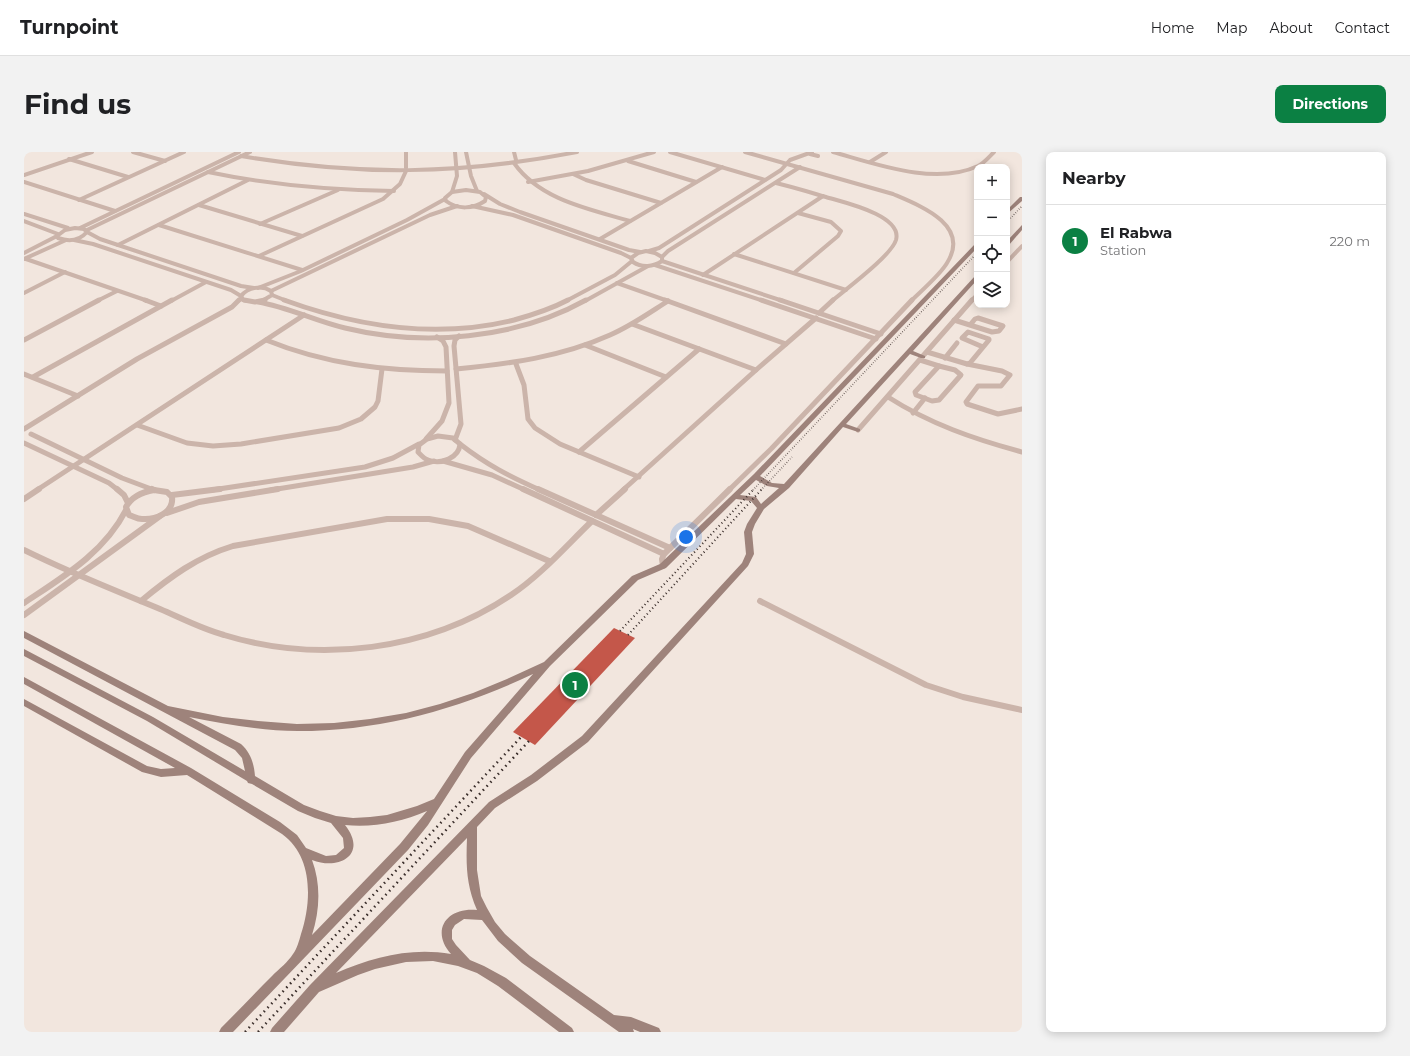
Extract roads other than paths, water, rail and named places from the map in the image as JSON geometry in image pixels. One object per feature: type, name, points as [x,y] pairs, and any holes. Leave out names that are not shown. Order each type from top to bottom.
[{"type":"main road","points":[[1010,210],[1022,198]]},
{"type":"main road","points":[[1010,241],[1022,227]]},
{"type":"main road","points":[[225,1032],[404,847],[439,802],[468,755],[547,664],[634,578],[663,566],[756,476],[974,248]]},
{"type":"main road","points":[[276,1032],[314,989],[492,805],[534,778],[585,738],[745,564],[750,554],[748,538],[749,528],[761,508],[786,486],[974,280]]},
{"type":"main road","points":[[909,352],[924,356]]},
{"type":"main road","points":[[843,425],[858,430]]},
{"type":"main road","points":[[756,476],[767,484],[786,486]]},
{"type":"main road","points":[[734,497],[753,500],[761,508]]},
{"type":"main road","points":[[24,634],[238,747],[249,761],[251,780]]},
{"type":"main road","points":[[24,652],[150,719],[251,780],[312,814],[335,820],[359,822],[384,820],[409,814],[439,802]]},
{"type":"main road","points":[[166,709],[239,723],[271,726],[310,727],[362,724],[411,716],[442,708],[511,682],[547,664]]},
{"type":"main road","points":[[24,680],[188,771],[289,833],[298,842],[303,851],[312,880],[313,902],[306,937],[295,961]]},
{"type":"main road","points":[[24,702],[145,769],[161,773],[188,771]]},
{"type":"main road","points":[[303,851],[324,860],[332,861],[340,858],[346,853],[349,847],[349,840],[335,820]]},
{"type":"main road","points":[[472,826],[472,876],[476,897],[485,916],[498,934],[514,950],[628,1032]]},
{"type":"main road","points":[[465,962],[448,940],[447,935],[449,926],[453,920],[463,914],[485,916]]},
{"type":"main road","points":[[314,989],[359,969],[391,960],[422,956],[450,958],[478,967],[498,978],[568,1032]]},
{"type":"main road","points":[[613,1020],[631,1023],[656,1032]]},
{"type":"street","points":[[24,175],[92,152]]},
{"type":"street","points":[[133,152],[165,161]]},
{"type":"street","points":[[79,200],[184,152]]},
{"type":"street","points":[[259,256],[369,206],[394,191],[400,184],[406,170],[406,152]]},
{"type":"street","points":[[452,192],[457,168],[455,152]]},
{"type":"street","points":[[466,152],[477,191]]},
{"type":"street","points":[[514,152],[515,162],[520,173],[528,182],[554,196],[630,221]]},
{"type":"street","points":[[515,162],[561,152]]},
{"type":"street","points":[[74,240],[84,237],[87,231],[208,172],[240,154],[317,168],[406,170],[469,167],[515,162],[577,152]]},
{"type":"street","points":[[528,182],[573,174],[628,161],[654,152]]},
{"type":"street","points":[[670,152],[766,180]]},
{"type":"street","points":[[663,566],[662,559],[664,554],[771,449],[881,334],[952,258],[955,246],[955,240],[949,228],[942,220],[926,209],[897,195],[745,152]]},
{"type":"street","points":[[833,152],[913,172],[952,173],[976,167],[994,152]]},
{"type":"street","points":[[870,162],[886,152]]},
{"type":"street","points":[[80,228],[240,154],[248,153],[318,164],[406,170]]},
{"type":"street","points":[[648,252],[657,249],[783,169],[786,163],[790,160],[811,153],[818,156]]},
{"type":"street","points":[[69,159],[128,177]]},
{"type":"street","points":[[628,161],[696,182]]},
{"type":"street","points":[[600,239],[722,167]]},
{"type":"street","points":[[655,265],[668,251],[800,167]]},
{"type":"street","points":[[208,172],[248,180],[295,186],[338,190],[394,191]]},
{"type":"street","points":[[573,174],[586,180],[661,203]]},
{"type":"street","points":[[774,174],[784,177]]},
{"type":"street","points":[[118,245],[248,180]]},
{"type":"street","points":[[24,182],[115,211]]},
{"type":"street","points":[[596,515],[890,251],[897,241],[897,235],[890,223],[875,213],[776,182]]},
{"type":"street","points":[[260,224],[338,190]]},
{"type":"street","points":[[24,429],[137,359],[232,307],[242,297],[244,292],[274,283],[302,270],[418,214],[445,199],[446,196],[452,192],[462,190],[477,191],[510,208],[630,250],[657,253],[662,259],[876,339]]},
{"type":"street","points":[[472,206],[483,202],[486,199],[484,194]]},
{"type":"street","points":[[703,275],[823,196]]},
{"type":"street","points":[[445,199],[449,203],[457,206]]},
{"type":"street","points":[[199,205],[302,236]]},
{"type":"street","points":[[258,302],[266,300],[272,293],[430,215],[457,206],[472,206],[506,213],[621,253],[636,263],[648,266]]},
{"type":"street","points":[[794,273],[838,236],[841,231],[831,222],[798,212]]},
{"type":"street","points":[[24,214],[70,228],[80,228],[87,231],[94,237],[241,286],[256,288],[272,293],[286,301],[335,317],[368,324],[422,330],[460,329],[515,320],[561,306],[624,269],[634,254],[641,252]]},
{"type":"street","points":[[24,221],[57,235],[58,238],[93,244],[234,291],[246,301],[274,305],[331,324],[363,331],[398,336],[459,336],[511,328],[549,318],[580,304],[639,270],[655,265],[817,316],[849,323],[881,334]]},
{"type":"street","points":[[545,226],[552,223]]},
{"type":"street","points":[[159,225],[302,270]]},
{"type":"street","points":[[24,253],[70,228]]},
{"type":"street","points":[[25,259],[67,240]]},
{"type":"street","points":[[1010,259],[1022,246]]},
{"type":"street","points":[[734,254],[846,290]]},
{"type":"street","points":[[25,259],[161,306]]},
{"type":"street","points":[[24,293],[65,272]]},
{"type":"street","points":[[33,377],[206,282]]},
{"type":"street","points":[[617,283],[786,344]]},
{"type":"street","points":[[24,340],[118,291]]},
{"type":"street","points":[[858,430],[888,398],[974,298]]},
{"type":"street","points":[[456,369],[516,364],[546,357],[585,345],[632,324],[668,301]]},
{"type":"street","points":[[24,499],[304,315]]},
{"type":"street","points":[[954,320],[970,325],[994,332],[999,332],[1002,326],[1000,324],[978,318],[975,319],[970,325]]},
{"type":"street","points":[[844,328],[849,323]]},
{"type":"street","points":[[632,324],[756,370]]},
{"type":"street","points":[[967,364],[983,347],[989,340],[988,338],[968,332],[962,338],[962,340],[983,347]]},
{"type":"street","points":[[126,510],[129,515],[135,518],[152,519],[199,502],[413,467],[443,461],[456,456],[461,448],[457,442],[461,424],[454,343],[459,336]]},
{"type":"street","points":[[31,434],[132,483],[154,490],[167,492],[172,495],[239,487],[370,466],[398,457],[419,444],[426,439],[442,421],[447,412],[449,403],[445,344],[435,337]]},
{"type":"street","points":[[266,340],[282,348],[322,360],[382,369],[447,370]]},
{"type":"street","points":[[945,358],[957,343]]},
{"type":"street","points":[[585,345],[666,377]]},
{"type":"street","points":[[579,452],[699,349]]},
{"type":"street","points":[[924,356],[945,358],[1002,371],[1010,375],[1001,386],[978,386],[966,402],[967,404],[998,414],[1022,409]]},
{"type":"street","points":[[924,356],[939,366],[958,370],[962,375],[940,400],[934,401],[917,396],[915,392],[939,366]]},
{"type":"street","points":[[516,364],[524,385],[526,409],[528,420],[531,424],[544,435],[579,452],[639,477]]},
{"type":"street","points":[[137,425],[187,443],[213,446],[241,444],[340,428],[361,419],[375,407],[378,401],[382,369]]},
{"type":"street","points":[[24,374],[78,396]]},
{"type":"street","points":[[888,398],[913,412],[957,432],[1022,452]]},
{"type":"street","points":[[913,412],[925,398]]},
{"type":"street","points":[[426,439],[438,436],[457,442],[478,458],[502,473],[670,548]]},
{"type":"street","points":[[24,442],[110,483],[124,495],[128,503]]},
{"type":"street","points":[[419,444],[419,455],[434,462]]},
{"type":"street","points":[[443,461],[492,475],[664,554]]},
{"type":"street","points":[[24,604],[69,572],[107,541],[122,520],[128,503],[138,494],[154,490]]},
{"type":"street","points":[[167,513],[174,504],[172,495]]},
{"type":"street","points":[[24,615],[160,516]]},
{"type":"street","points":[[142,601],[189,563],[217,550],[232,546],[387,519],[428,519],[468,526],[487,532],[549,561]]},
{"type":"street","points":[[24,550],[78,576],[142,601],[216,633],[245,642],[292,649],[324,650],[362,648],[401,642],[462,622],[488,609],[511,594],[592,521]]},
{"type":"street","points":[[760,601],[926,685],[963,698],[1022,710]]},
{"type":"railway","points":[[1010,219],[1022,206]]},
{"type":"railway","points":[[753,490],[974,256]]},
{"type":"railway","points":[[761,490],[792,457]]},
{"type":"railway","points":[[620,631],[754,489]]},
{"type":"railway","points":[[628,635],[762,489]]},
{"type":"railway","points":[[245,1032],[521,737]]},
{"type":"railway","points":[[258,1032],[529,741]]},
{"type":"place","name":"El Rabwa","points":[[575,685]]}]
